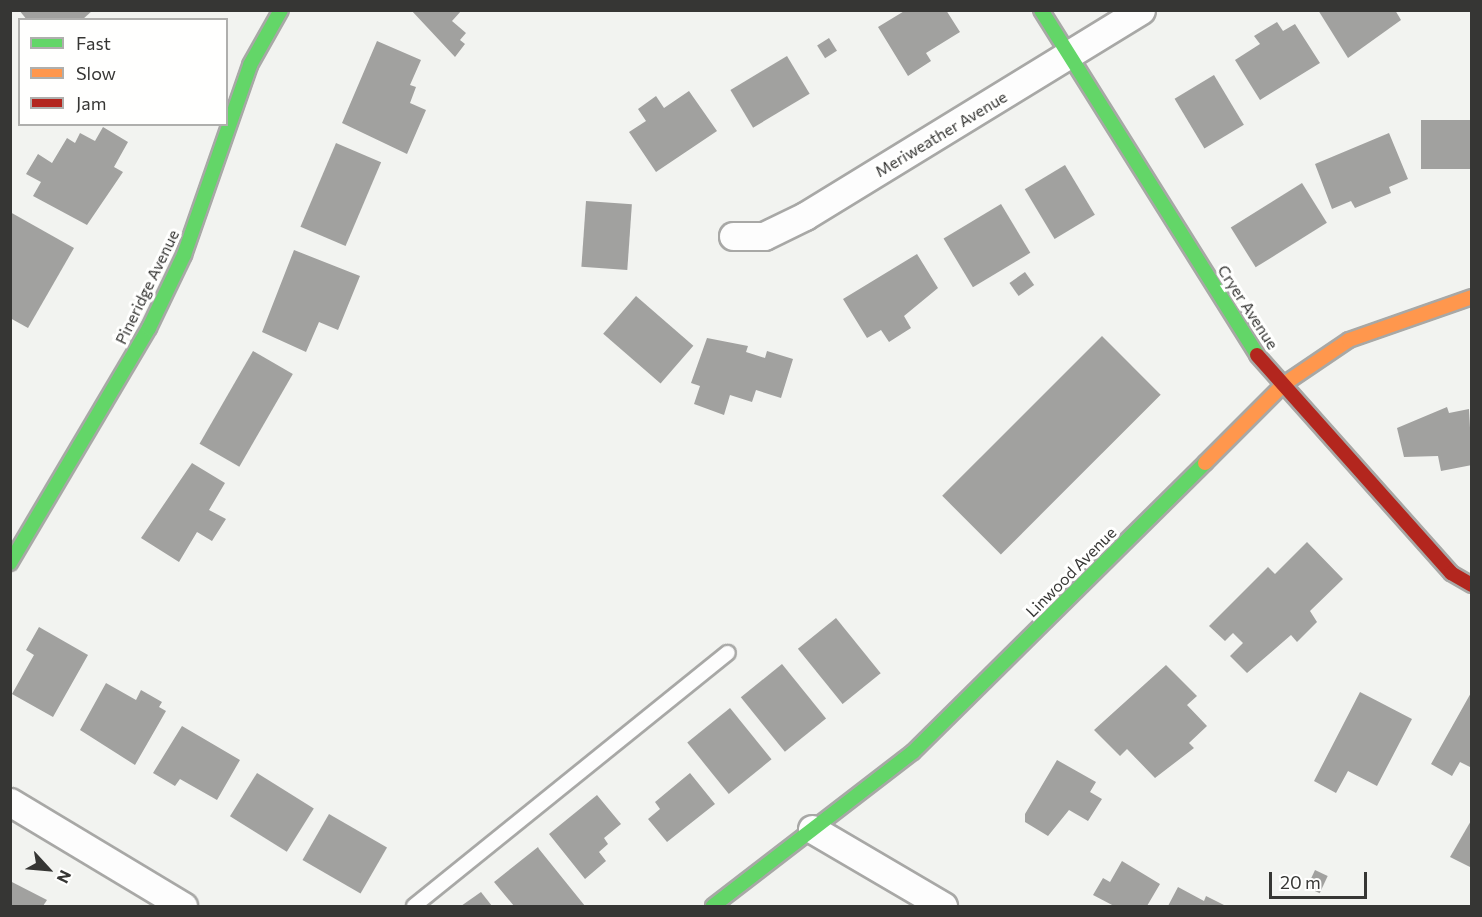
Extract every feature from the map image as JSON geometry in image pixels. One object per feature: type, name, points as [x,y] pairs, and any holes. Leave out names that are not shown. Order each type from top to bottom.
[{"type":"street","name":"Pineridge Avenue","points":[[10,563],[149,328],[184,255],[249,65],[281,10]]},
{"type":"street","name":"Cryer Avenue","points":[[1041,10],[1254,352],[1284,384],[1309,419],[1451,573],[1472,585]]},
{"type":"street","name":"Meriweather Avenue","points":[[733,236],[764,236],[805,216],[1142,10]]},
{"type":"street","name":"Linwood Avenue","points":[[713,906],[913,752],[1284,384],[1350,340],[1472,297]]},
{"type":"street","points":[[10,802],[183,906]]},
{"type":"street","points":[[812,830],[943,906]]},
{"type":"lane","points":[[414,906],[728,653]]},
{"type":"building","points":[[19,10],[93,10],[84,18],[25,18]]},
{"type":"building","points":[[411,10],[462,10],[452,21],[466,33],[460,40],[465,44],[455,57]]},
{"type":"building","points":[[906,10],[946,10],[960,32],[926,53],[931,61],[908,76],[878,27]]},
{"type":"building","points":[[1318,10],[1395,10],[1401,20],[1348,58]]},
{"type":"building","points":[[1277,22],[1283,31],[1295,24],[1320,63],[1260,100],[1235,60],[1260,44],[1254,36]]},
{"type":"building","points":[[829,38],[837,51],[825,58],[817,45]]},
{"type":"building","points":[[377,41],[421,60],[410,85],[416,87],[410,103],[426,110],[407,154],[342,123]]},
{"type":"building","points":[[787,56],[810,94],[753,128],[730,90]]},
{"type":"building","points":[[1214,75],[1244,125],[1204,148],[1175,99]]},
{"type":"building","points":[[689,91],[717,131],[656,172],[629,132],[646,121],[638,109],[656,96],[664,108]]},
{"type":"building","points":[[1421,120],[1472,120],[1472,169],[1421,169]]},
{"type":"building","points":[[103,127],[128,142],[114,167],[123,172],[87,225],[33,196],[41,182],[26,174],[38,154],[52,163],[67,138],[75,143],[80,133],[95,141]]},
{"type":"building","points":[[1389,133],[1408,179],[1389,187],[1391,193],[1355,208],[1351,201],[1332,209],[1315,164]]},
{"type":"building","points":[[336,143],[381,162],[346,246],[300,227]]},
{"type":"building","points":[[1065,165],[1095,215],[1055,239],[1025,189]]},
{"type":"building","points":[[1302,183],[1327,223],[1256,267],[1231,228]]},
{"type":"building","points":[[586,201],[632,204],[627,270],[581,267]]},
{"type":"building","points":[[1001,204],[1030,253],[973,287],[944,239]]},
{"type":"building","points":[[10,212],[74,248],[28,328],[10,318]]},
{"type":"building","points":[[294,250],[360,276],[338,330],[319,322],[306,352],[262,332]]},
{"type":"building","points":[[917,254],[938,288],[904,316],[911,328],[889,342],[881,330],[867,338],[843,299]]},
{"type":"building","points":[[1025,272],[1034,285],[1019,296],[1009,283]]},
{"type":"building","points":[[636,296],[693,346],[661,384],[603,334]]},
{"type":"building","points":[[1102,336],[1161,395],[1001,554],[942,496]]},
{"type":"building","points":[[707,338],[748,346],[746,352],[765,358],[767,351],[793,359],[781,398],[756,390],[752,402],[730,395],[724,415],[694,404],[700,386],[691,383]]},
{"type":"building","points":[[253,351],[293,374],[239,467],[200,444]]},
{"type":"building","points":[[1447,407],[1449,413],[1469,409],[1472,465],[1441,471],[1438,456],[1404,457],[1397,428]]},
{"type":"building","points":[[192,463],[225,483],[209,510],[226,519],[212,541],[197,532],[179,562],[141,538]]},
{"type":"building","points":[[1307,542],[1343,579],[1310,611],[1317,622],[1297,642],[1291,635],[1247,673],[1230,656],[1243,643],[1233,633],[1225,641],[1209,626],[1268,567],[1275,574]]},
{"type":"building","points":[[836,618],[881,673],[843,704],[798,649]]},
{"type":"building","points":[[39,627],[88,655],[53,717],[12,694],[34,655],[26,650]]},
{"type":"building","points":[[782,664],[826,718],[785,752],[741,697]]},
{"type":"building","points":[[1166,665],[1197,696],[1187,705],[1207,726],[1189,743],[1194,748],[1155,778],[1127,749],[1120,756],[1094,730]]},
{"type":"building","points":[[106,683],[136,700],[141,690],[162,702],[159,707],[166,711],[135,765],[80,730]]},
{"type":"building","points":[[1472,691],[1472,768],[1460,762],[1452,776],[1431,764]]},
{"type":"building","points":[[1360,692],[1412,719],[1377,786],[1348,771],[1336,793],[1314,781]]},
{"type":"building","points":[[730,708],[772,759],[729,794],[687,743]]},
{"type":"building","points":[[182,726],[240,760],[217,800],[180,779],[175,786],[153,773]]},
{"type":"building","points":[[1057,760],[1096,782],[1090,792],[1102,799],[1088,821],[1069,810],[1048,836],[1025,822],[1025,814]]},
{"type":"building","points":[[257,773],[314,809],[287,852],[230,816]]},
{"type":"building","points":[[690,773],[715,804],[667,842],[648,819],[660,809],[655,802]]},
{"type":"building","points":[[597,795],[621,824],[604,838],[608,844],[599,852],[606,861],[585,879],[549,834]]},
{"type":"building","points":[[329,814],[387,848],[361,893],[302,860]]},
{"type":"building","points":[[1472,819],[1472,868],[1450,857]]},
{"type":"building","points":[[538,847],[585,906],[514,906],[494,882]]},
{"type":"building","points":[[1122,861],[1160,884],[1147,906],[1114,906],[1093,895],[1103,878],[1110,882]]},
{"type":"building","points":[[1315,870],[1328,876],[1320,893],[1307,887]]},
{"type":"building","points":[[10,881],[47,900],[43,906],[10,906]]},
{"type":"building","points":[[1178,887],[1204,901],[1206,896],[1226,906],[1168,906]]},
{"type":"building","points":[[481,892],[492,906],[461,906]]},
{"type":"traffic: fast","points":[[10,563],[149,328],[184,255],[250,65],[281,10]]},
{"type":"traffic: fast","points":[[1041,10],[1257,355]]},
{"type":"traffic: fast","points":[[713,906],[913,752],[1205,463]]},
{"type":"traffic: slow","points":[[1205,463],[1284,384],[1349,340],[1472,297]]},
{"type":"traffic: jam","points":[[1257,355],[1451,573],[1472,585]]}]
